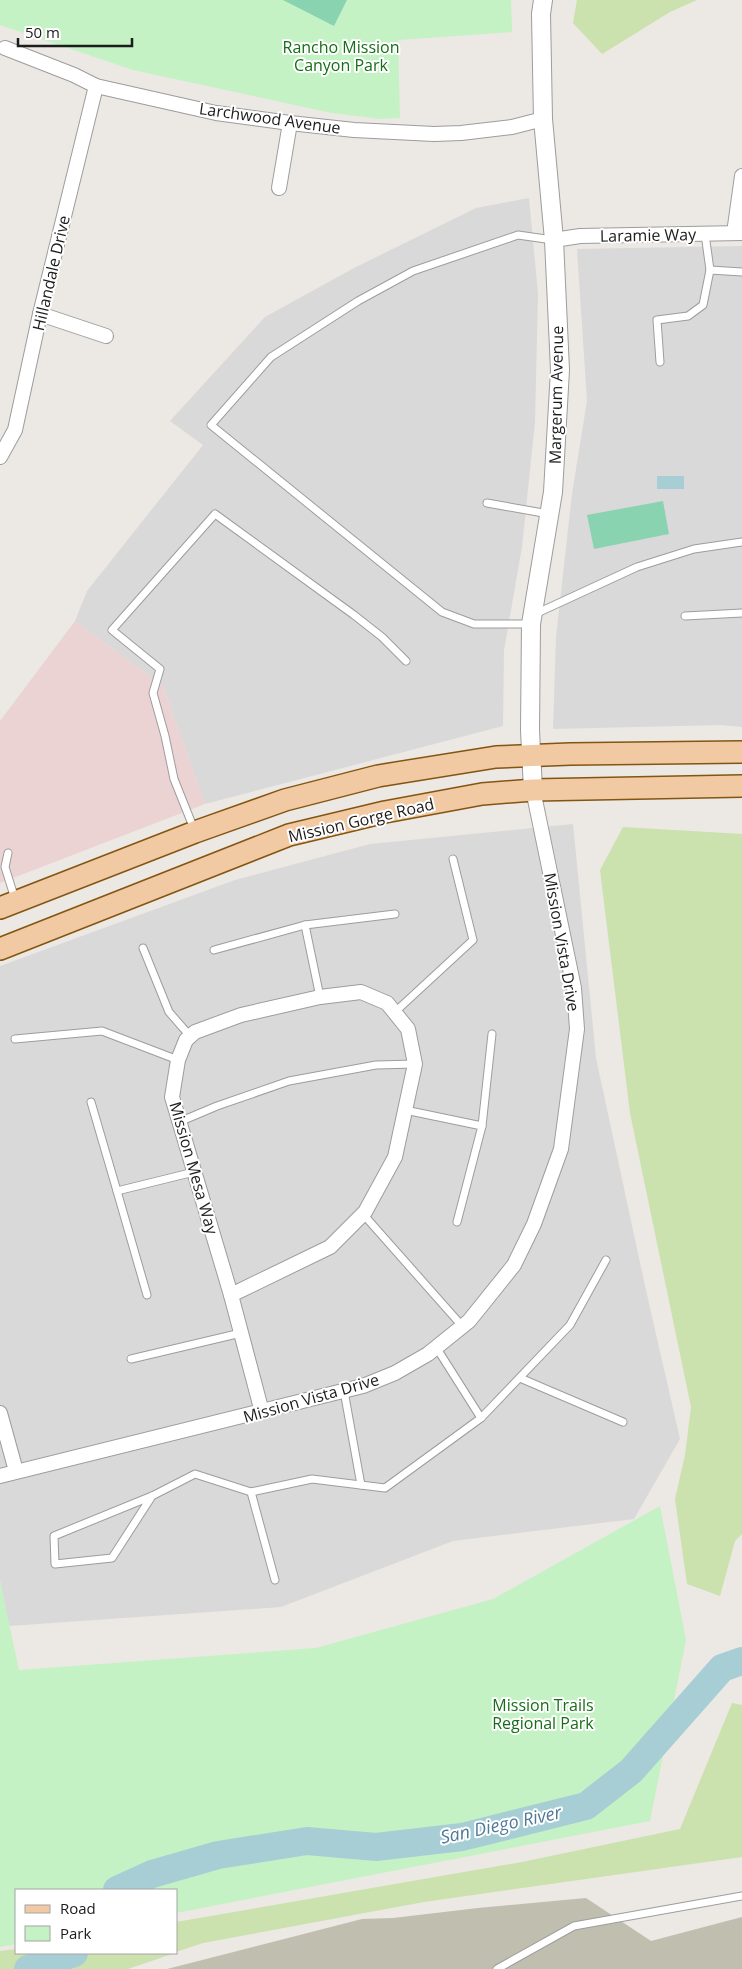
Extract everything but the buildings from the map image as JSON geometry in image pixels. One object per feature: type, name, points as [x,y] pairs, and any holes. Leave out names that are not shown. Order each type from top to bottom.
[{"type":"main road","points":[[8,904],[195,832],[285,800],[378,776],[496,758],[742,752]]},
{"type":"main road","name":"Mission Gorge Road","points":[[0,949],[289,835],[384,812],[482,794],[533,790],[742,786]]},
{"type":"street","name":"Margerum Avenue","points":[[533,790],[530,756],[532,619],[553,492],[560,370],[554,240],[543,119],[541,14],[543,0]]},
{"type":"street","name":"Larchwood Avenue","points":[[5,48],[96,86],[216,113],[290,123],[354,130],[434,134],[512,127],[543,119]]},
{"type":"street","name":"Hillandale Drive","points":[[0,457],[15,430],[40,314],[96,86]]},
{"type":"street","points":[[279,188],[290,123]]},
{"type":"street","points":[[738,233],[742,176]]},
{"type":"street","name":"Laramie Way","points":[[554,240],[580,236],[738,233]]},
{"type":"street","points":[[40,314],[106,336]]},
{"type":"street","name":"Mission Vista Drive","points":[[0,1476],[344,1391],[396,1373],[436,1347],[469,1322],[514,1265],[534,1224],[562,1149],[577,1029],[574,988],[533,790]]},
{"type":"street","points":[[190,1036],[195,1032],[241,1015],[320,997],[362,992],[387,1003],[408,1029],[415,1064],[395,1157],[362,1214],[330,1247],[231,1295]]},
{"type":"street","name":"Mission Mesa Way","points":[[190,1036],[186,1040],[178,1060],[172,1097],[231,1295],[262,1412]]},
{"type":"street","points":[[0,1413],[16,1472]]},
{"type":"lane","points":[[554,240],[518,234],[413,270],[358,301],[271,358],[211,425],[442,612],[474,624],[532,619],[637,567],[694,549],[742,542]]},
{"type":"lane","points":[[660,362],[656,320],[688,316],[704,306],[710,270],[705,234]]},
{"type":"lane","points":[[710,270],[742,272]]},
{"type":"lane","points":[[487,503],[549,514]]},
{"type":"lane","points":[[195,832],[174,779],[153,693],[160,669],[112,630],[215,514],[354,615],[382,637],[406,661]]},
{"type":"lane","points":[[685,616],[715,613],[742,614]]},
{"type":"lane","points":[[8,853],[5,867],[8,904]]},
{"type":"lane","points":[[394,1012],[473,940],[452,859]]},
{"type":"lane","points":[[214,950],[305,925],[395,914]]},
{"type":"lane","points":[[305,925],[320,997]]},
{"type":"lane","points":[[143,948],[169,1012],[190,1036]]},
{"type":"lane","points":[[16,1039],[102,1031],[178,1060]]},
{"type":"lane","points":[[457,1222],[482,1126],[492,1034]]},
{"type":"lane","points":[[179,1122],[217,1106],[289,1081],[376,1065],[415,1064]]},
{"type":"lane","points":[[90,1102],[147,1295]]},
{"type":"lane","points":[[406,1110],[482,1126]]},
{"type":"lane","points":[[117,1191],[194,1172]]},
{"type":"lane","points":[[362,1214],[463,1327]]},
{"type":"lane","points":[[152,1496],[112,1558],[55,1564],[54,1536],[152,1496],[195,1474],[251,1492],[312,1479],[386,1488],[481,1418],[520,1378],[570,1325],[606,1260]]},
{"type":"lane","points":[[131,1360],[241,1333]]},
{"type":"lane","points":[[436,1347],[481,1418]]},
{"type":"lane","points":[[520,1378],[623,1422]]},
{"type":"lane","points":[[344,1391],[362,1485]]},
{"type":"lane","points":[[251,1492],[276,1580]]},
{"type":"lane","points":[[497,1969],[574,1926],[742,1896]]},
{"type":"shaded area","points":[[529,198],[538,293],[535,422],[522,547],[504,650],[503,726],[205,804],[163,686],[75,621],[87,591],[203,445],[170,421],[265,317],[354,268],[476,208]]},
{"type":"shaded area","points":[[742,246],[742,727],[721,725],[553,729],[556,637],[572,494],[587,401],[577,249]]},
{"type":"shaded area","points":[[75,621],[163,686],[205,804],[0,883],[0,721]]},
{"type":"shaded area","points":[[573,824],[596,1058],[680,1439],[634,1519],[453,1541],[281,1607],[9,1626],[0,1581],[0,966],[235,880],[370,844]]},
{"type":"shaded area","points":[[586,1898],[651,1941],[742,1917],[742,1969],[167,1969],[362,1919],[393,1918]]},
{"type":"green space","name":"Rancho Mission Canyon Park","points":[[0,0],[511,0],[512,32],[398,40],[400,118],[381,119],[332,113],[133,70],[0,25]]},
{"type":"green space","points":[[283,0],[347,0],[334,26]]},
{"type":"green space","points":[[577,0],[697,0],[670,12],[602,54],[573,23]]},
{"type":"green space","points":[[663,501],[669,534],[594,549],[587,515]]},
{"type":"green space","points":[[623,827],[742,834],[742,1534],[735,1541],[720,1596],[687,1584],[675,1499],[685,1455],[691,1407],[630,1113],[600,870]]},
{"type":"green space","name":"Mission Trails Regional Park","points":[[660,1506],[686,1640],[650,1821],[178,1913],[178,1889],[15,1889],[15,1944],[0,1947],[0,1581],[19,1670],[316,1648],[493,1599]]},
{"type":"green space","points":[[732,1703],[742,1705],[742,1857],[424,1902],[203,1943],[178,1951],[178,1922],[522,1862],[680,1829]]},
{"type":"green space","points":[[15,1949],[15,1954],[172,1954],[128,1969],[0,1969],[0,1951]]},
{"type":"water","points":[[657,476],[684,476],[684,489],[657,489]]},
{"type":"waterway","name":"San Diego River","points":[[119,1889],[152,1874],[218,1855],[307,1841],[376,1847],[462,1837],[586,1806],[631,1771],[722,1668],[742,1661]]},
{"type":"waterway","name":"San Diego River","points":[[28,1969],[71,1954]]}]
